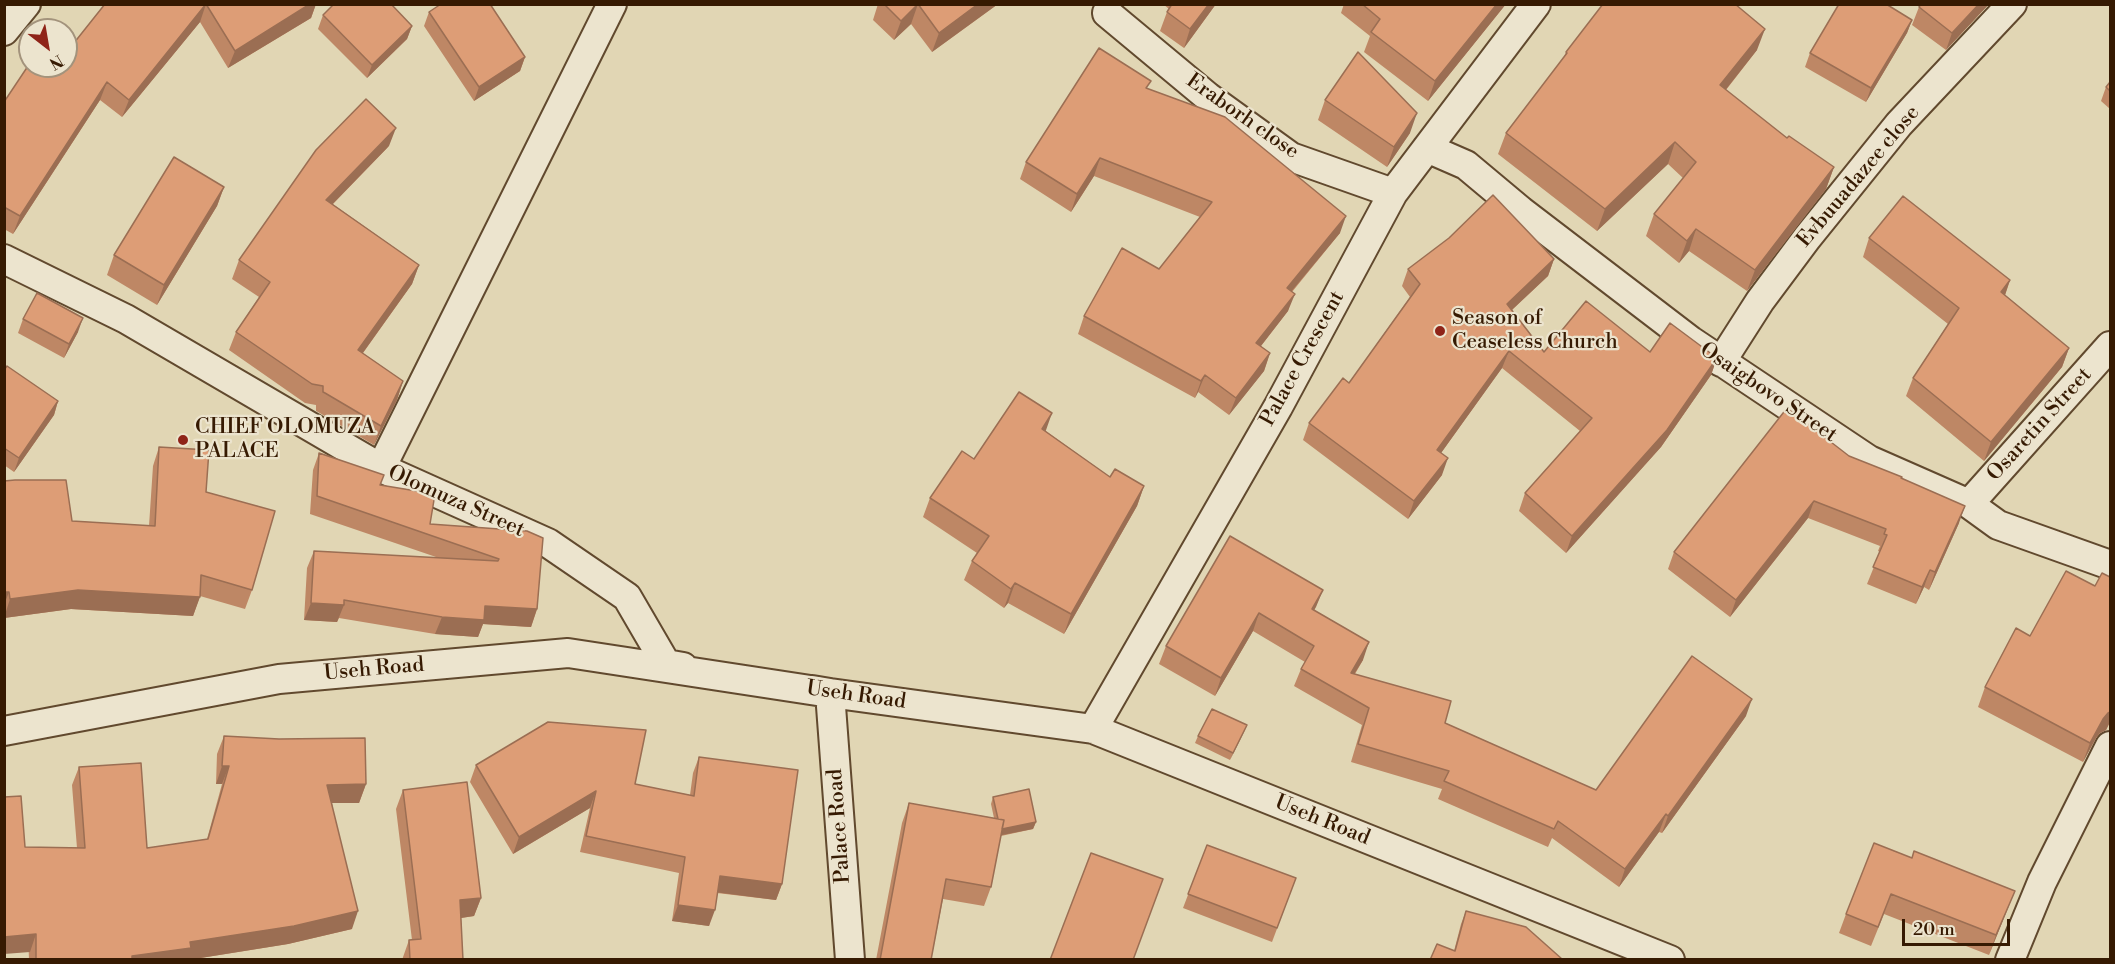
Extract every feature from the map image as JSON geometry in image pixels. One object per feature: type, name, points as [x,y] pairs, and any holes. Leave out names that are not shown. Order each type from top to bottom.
[{"type":"street","points":[[4,31],[26,4]]},
{"type":"street","points":[[381,468],[612,4]]},
{"type":"street","name":"Palace Crescent","points":[[1094,729],[1278,407],[1392,193],[1536,4]]},
{"type":"street","name":"Evbuuadazee close","points":[[1721,362],[1760,301],[1807,238],[1892,133],[2013,4]]},
{"type":"street","name":"Eraborh close","points":[[1107,14],[1208,97],[1291,157],[1392,193]]},
{"type":"street","name":"Osaigbovo Street","points":[[1427,148],[1466,165],[1521,212],[1691,341],[1869,460],[1969,504],[1998,525],[2110,565]]},
{"type":"street","name":"Olomuza Street","points":[[4,260],[126,319],[381,468],[548,543],[627,597],[666,664],[830,693]]},
{"type":"street","name":"Osaretin Street","points":[[1969,504],[2110,346]]},
{"type":"street","name":"Useh Road","points":[[4,731],[279,679],[568,653],[830,693],[1094,729],[1670,960]]},
{"type":"street","name":"Palace Road","points":[[830,693],[850,960]]},
{"type":"street","points":[[2010,960],[2042,882],[2110,746]]},
{"type":"building","points":[[105,4],[206,4],[129,100],[107,82],[20,216],[4,207],[4,102],[20,78],[78,78],[78,38]]},
{"type":"building","points":[[206,4],[310,4],[235,51]]},
{"type":"building","points":[[334,4],[391,4],[412,26],[372,65],[323,15]]},
{"type":"building","points":[[441,4],[490,4],[525,57],[479,87],[429,12]]},
{"type":"building","points":[[884,4],[918,4],[901,21]]},
{"type":"building","points":[[918,4],[978,4],[939,33]]},
{"type":"building","points":[[1172,4],[1209,4],[1190,29],[1167,12]]},
{"type":"building","points":[[1362,4],[1497,4],[1435,81],[1371,32],[1380,19]]},
{"type":"building","points":[[1603,4],[1735,4],[1765,29],[1720,85],[1787,138],[1789,136],[1834,167],[1755,270],[1696,229],[1687,241],[1654,214],[1696,162],[1675,142],[1605,209],[1506,133]]},
{"type":"building","points":[[1839,4],[1886,4],[1912,20],[1871,88],[1810,53]]},
{"type":"building","points":[[1921,4],[1979,4],[1952,33],[1919,7]]},
{"type":"building","points":[[1099,48],[1151,81],[1146,88],[1225,117],[1346,216],[1287,288],[1295,294],[1256,343],[1270,353],[1236,398],[1205,375],[1201,381],[1084,316],[1122,248],[1159,269],[1212,202],[1100,158],[1077,194],[1026,162]]},
{"type":"building","points":[[1358,52],[1417,113],[1394,147],[1325,100]]},
{"type":"building","points":[[366,99],[396,128],[326,200],[419,265],[358,350],[403,381],[381,426],[323,392],[323,386],[312,384],[236,332],[270,282],[239,260],[316,150]]},
{"type":"building","points":[[174,157],[224,187],[164,285],[114,255]]},
{"type":"building","points":[[1493,195],[1554,259],[1507,304],[1544,352],[1586,301],[1650,352],[1670,323],[1717,358],[1667,430],[1572,536],[1525,493],[1592,418],[1509,351],[1437,450],[1448,458],[1414,501],[1309,423],[1343,378],[1349,383],[1420,284],[1408,269],[1449,238]]},
{"type":"building","points":[[1903,196],[2010,280],[2001,292],[2069,348],[1991,442],[1913,378],[1959,308],[1869,238]]},
{"type":"building","points":[[37,293],[83,318],[69,344],[23,319]]},
{"type":"building","points":[[7,366],[58,401],[19,458],[4,448],[4,370]]},
{"type":"building","points":[[1019,392],[1052,413],[1042,429],[1110,477],[1115,469],[1144,486],[1071,614],[1015,583],[1011,589],[972,561],[989,536],[930,498],[962,451],[974,459]]},
{"type":"building","points":[[1787,408],[1849,456],[1965,506],[1935,572],[1930,570],[1922,587],[1873,567],[1887,535],[1884,534],[1886,529],[1814,501],[1736,600],[1674,552]]},
{"type":"building","points":[[159,447],[209,450],[206,492],[275,511],[252,590],[201,575],[200,597],[78,590],[10,599],[9,592],[4,592],[4,481],[66,480],[72,521],[155,526]]},
{"type":"building","points":[[319,453],[384,475],[380,485],[435,494],[430,524],[527,531],[543,538],[537,609],[485,606],[484,620],[442,617],[344,600],[344,605],[311,603],[314,551],[498,561],[499,559],[317,496]]},
{"type":"building","points":[[1230,536],[1323,590],[1312,609],[1369,642],[1351,673],[1451,701],[1445,723],[1596,790],[1692,656],[1752,699],[1668,816],[1666,814],[1625,869],[1558,821],[1554,829],[1444,781],[1449,771],[1358,744],[1369,708],[1301,669],[1314,646],[1259,613],[1221,678],[1166,646]]},
{"type":"building","points":[[2066,571],[2095,586],[2102,573],[2110,577],[2110,712],[2103,719],[2090,743],[1985,687],[2016,628],[2030,636]]},
{"type":"building","points":[[1212,709],[1247,725],[1233,753],[1198,736]]},
{"type":"building","points":[[548,722],[646,730],[635,784],[694,796],[699,757],[798,770],[782,884],[720,876],[715,910],[678,905],[685,857],[586,836],[596,791],[519,837],[476,765]]},
{"type":"building","points":[[224,736],[279,739],[365,738],[366,784],[327,785],[358,911],[294,926],[190,942],[191,948],[132,956],[132,960],[36,960],[36,934],[4,937],[4,797],[21,796],[25,847],[85,848],[79,767],[141,763],[147,848],[208,839],[229,766],[222,766]]},
{"type":"building","points":[[467,782],[481,898],[460,900],[463,960],[410,960],[409,940],[421,939],[403,790]]},
{"type":"building","points":[[1029,789],[1036,822],[1002,829],[1004,820],[998,819],[993,797]]},
{"type":"building","points":[[909,803],[1004,820],[991,887],[946,879],[931,960],[880,960]]},
{"type":"building","points":[[1874,843],[1912,858],[1914,851],[2015,891],[1996,935],[1891,894],[1878,927],[1846,914]]},
{"type":"building","points":[[1207,845],[1296,878],[1277,928],[1188,894]]},
{"type":"building","points":[[1091,853],[1163,879],[1133,960],[1050,960]]},
{"type":"building","points":[[1466,911],[1526,927],[1562,959],[1430,960],[1437,944],[1455,951]]},
{"type":"place","name":"Season of Ceaseless Church","points":[[1440,331]]},
{"type":"place","name":"CHIEF OLOMUZA PALACE","points":[[183,440]]}]
